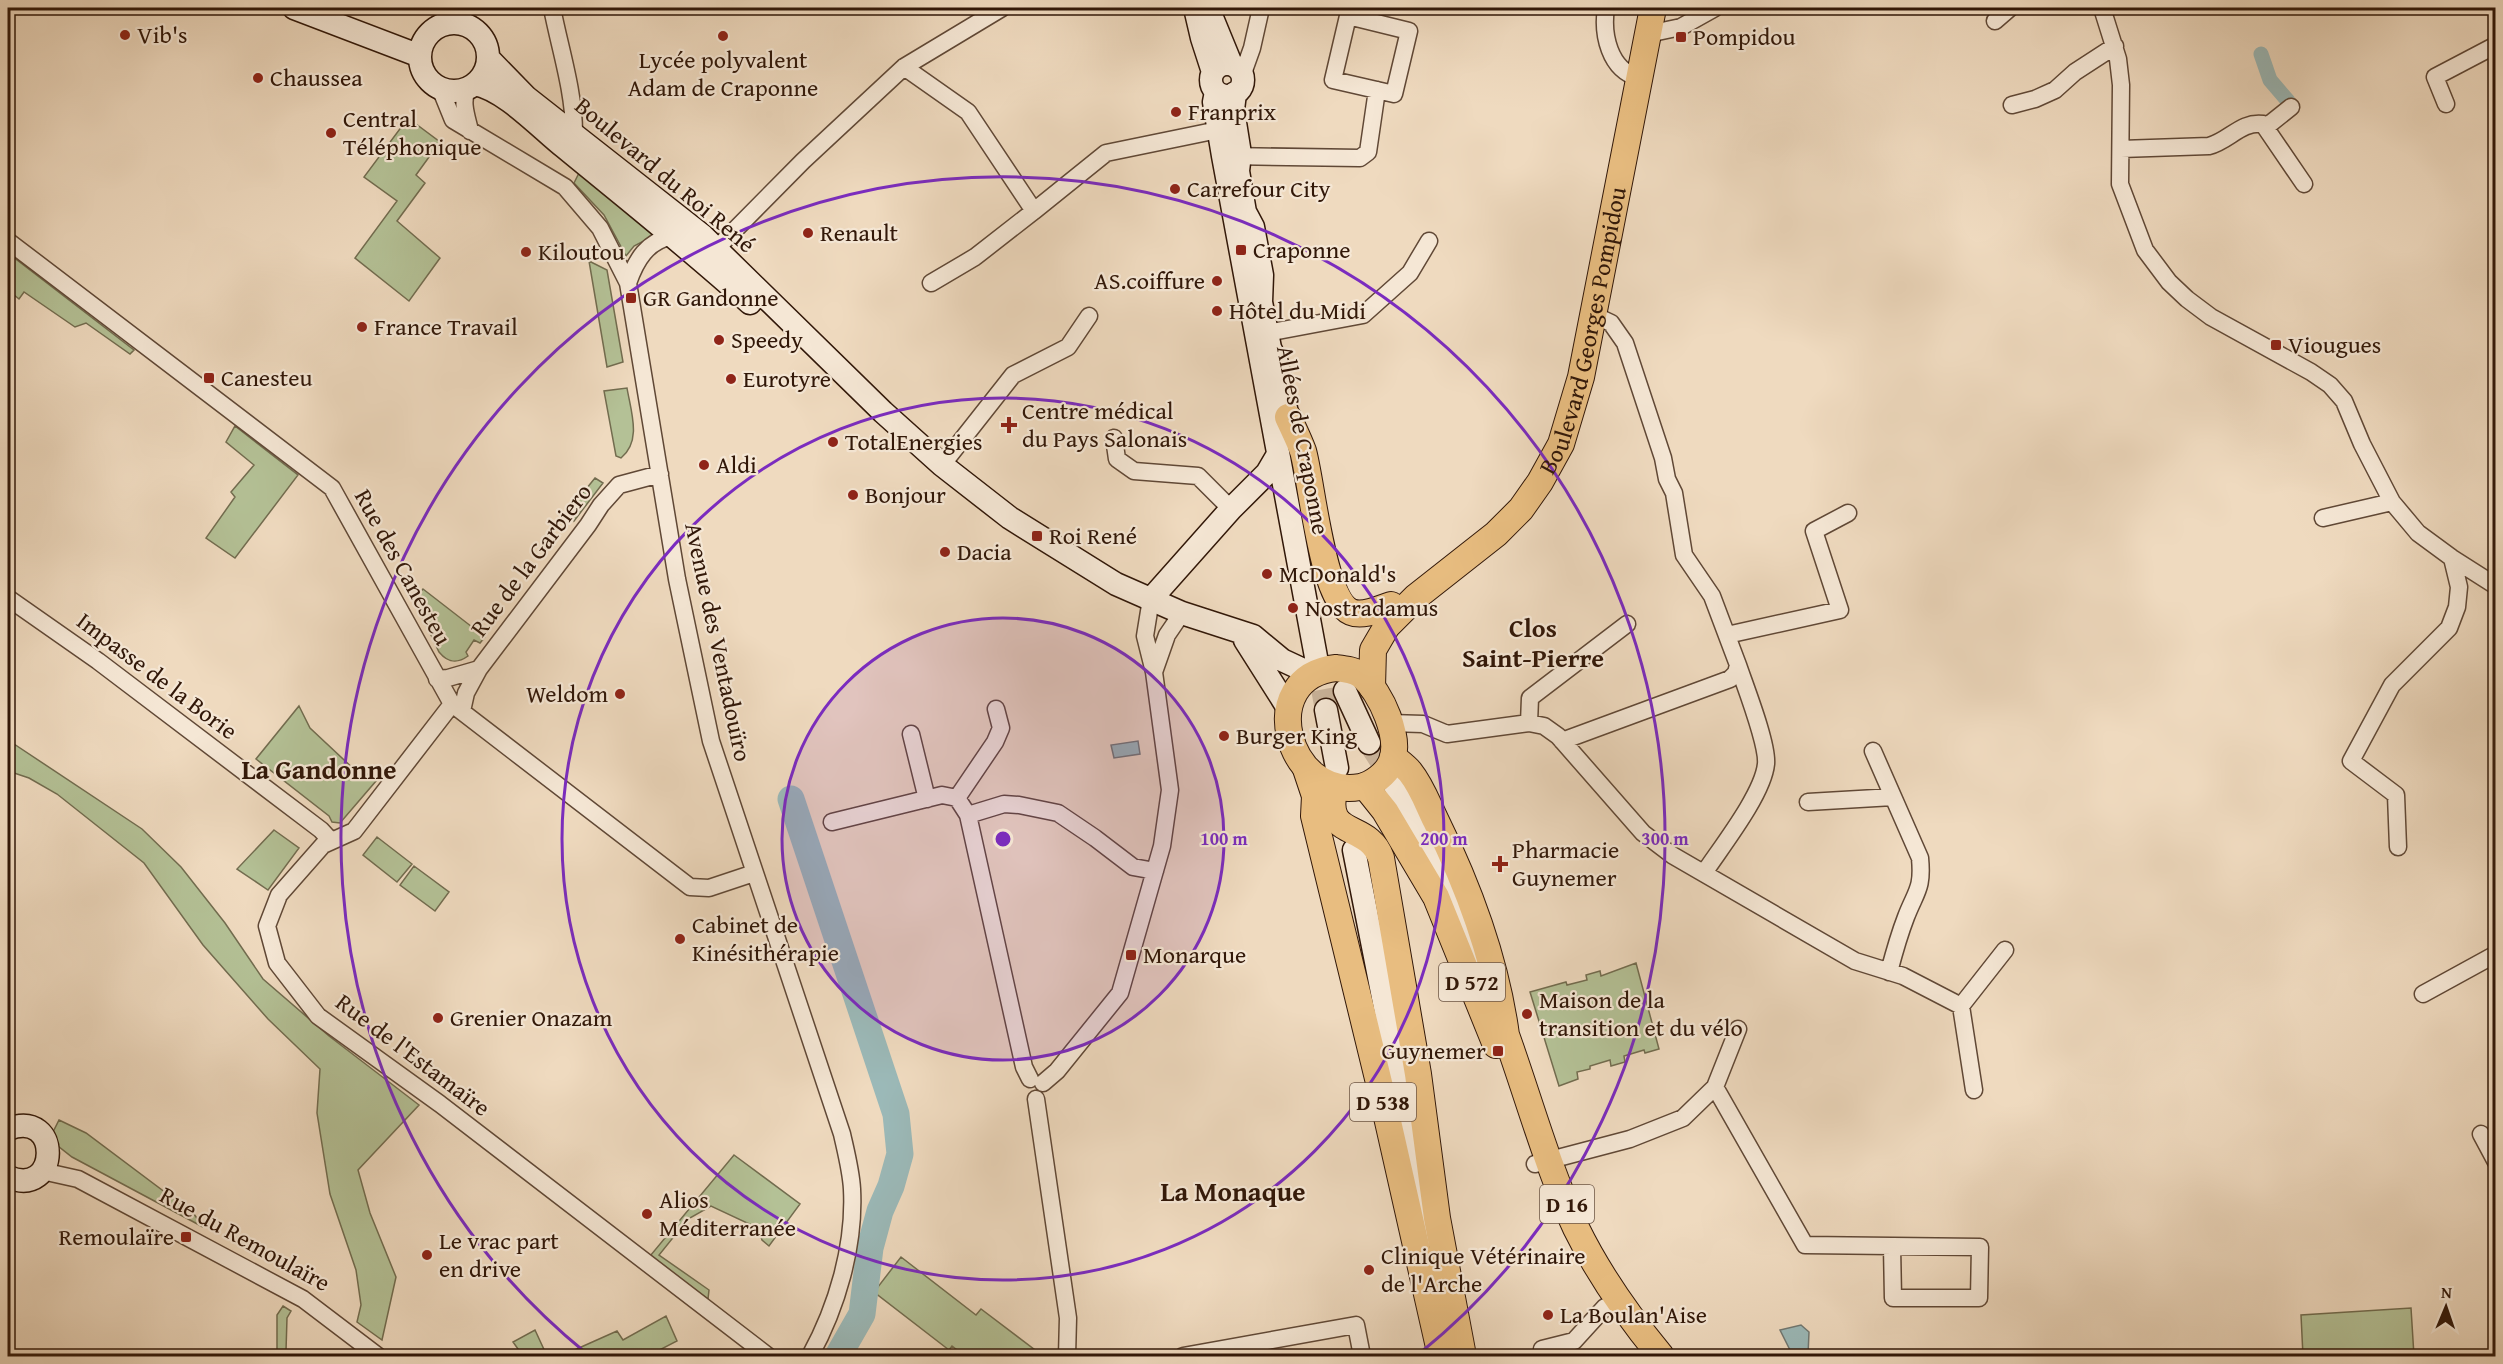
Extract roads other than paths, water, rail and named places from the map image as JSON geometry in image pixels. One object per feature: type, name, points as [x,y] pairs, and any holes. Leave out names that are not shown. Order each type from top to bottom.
[{"type":"main road","points":[[294,8],[420,56]]},
{"type":"main road","points":[[332,8],[401,32],[429,34]]},
{"type":"main road","name":"Allées de Craponne","points":[[1195,8],[1202,38],[1227,79]]},
{"type":"main road","name":"Allées de Craponne","points":[[1208,8],[1233,110],[1232,155],[1277,456],[1328,669]]},
{"type":"main road","name":"Boulevard Georges Pompidou","points":[[1372,687],[1373,650],[1387,626],[1416,597],[1496,534],[1521,509],[1540,482],[1561,444],[1573,410],[1653,8]]},
{"type":"main road","points":[[464,16],[485,41],[489,59],[482,77],[471,87],[449,91],[440,88],[426,77],[421,67],[420,56],[421,48],[429,34],[444,24],[464,16]]},
{"type":"main road","name":"Boulevard du Roi René","points":[[489,59],[526,97],[668,206],[942,465],[1023,528],[1116,584],[1182,612],[1253,636],[1282,660],[1328,669]]},
{"type":"main road","name":"Allées de Craponne","points":[[1227,79],[1214,102],[1218,130],[1238,171],[1245,212],[1253,227],[1262,275],[1261,302],[1288,417],[1328,669]]},
{"type":"main road","name":"Boulevard du Roi René","points":[[471,87],[489,87],[503,95],[673,236],[790,339],[856,386]]},
{"type":"main road","points":[[1288,417],[1290,509]]},
{"type":"main road","name":"Boulevard Georges Pompidou","points":[[1288,417],[1303,450],[1323,554],[1340,602],[1345,608],[1359,613],[1416,597]]},
{"type":"main road","points":[[1151,599],[1232,508],[1267,473],[1277,456]]},
{"type":"main road","points":[[1336,777],[1320,780],[1306,769],[1297,757],[1287,720],[1288,708],[1300,685],[1328,669],[1391,605]]},
{"type":"main road","points":[[1241,633],[1288,708]]},
{"type":"main road","points":[[1326,710],[1336,777],[1351,789],[1365,786],[1388,770],[1393,758],[1395,743],[1390,723],[1372,687],[1361,675],[1349,669],[1328,669]]},
{"type":"main road","points":[[1328,669],[1369,743]]},
{"type":"main road","points":[[1393,758],[1408,770],[1418,783],[1451,850],[1476,913],[1502,1006],[1506,1035]]},
{"type":"main road","name":"D 538","points":[[1306,769],[1315,796],[1314,816],[1382,1095],[1442,1356]]},
{"type":"main road","name":"D 538","points":[[1336,777],[1331,804],[1333,815],[1356,834],[1370,840],[1377,848],[1381,858],[1418,1074],[1437,1218],[1463,1356]]},
{"type":"main road","name":"D 572","points":[[1365,786],[1386,811],[1437,897],[1542,1162]]},
{"type":"main road","points":[[1395,786],[1456,909],[1506,1035]]},
{"type":"main road","points":[[1354,850],[1404,1104],[1442,1356]]},
{"type":"main road","name":"D 16","points":[[1506,1035],[1542,1162],[1564,1229],[1605,1307],[1645,1356]]},
{"type":"main road","points":[[1404,1104],[1437,1218]]},
{"type":"main road","name":"Rue du Remoulaïre","points":[[8,1129],[23,1125],[32,1127],[45,1139],[48,1148]]},
{"type":"main road","points":[[42,1171],[48,1160],[48,1148]]},
{"type":"main road","name":"D 16","points":[[1542,1162],[1592,1257],[1625,1312],[1661,1356]]},
{"type":"main road","name":"Rue du Remoulaïre","points":[[8,1178],[22,1181],[42,1171]]},
{"type":"street","points":[[552,8],[563,65],[573,100],[574,133]]},
{"type":"street","points":[[716,249],[803,161],[904,67],[1002,8]]},
{"type":"street","points":[[1227,79],[1261,8]]},
{"type":"street","points":[[1606,8],[1604,28],[1606,43],[1616,64],[1633,77],[1639,78]]},
{"type":"street","points":[[1648,34],[1681,27],[1715,8]]},
{"type":"street","points":[[1995,21],[2010,8]]},
{"type":"street","points":[[2102,8],[2115,46],[2121,85],[2120,184],[2145,250],[2169,282],[2211,317],[2311,372],[2330,386],[2343,401],[2392,502],[2418,533],[2451,558],[2496,586]]},
{"type":"street","points":[[1349,12],[1409,31],[1395,94],[1333,80],[1349,12]]},
{"type":"street","points":[[2446,104],[2435,77],[2496,45]]},
{"type":"street","points":[[2012,105],[2035,99],[2055,90],[2075,72],[2115,46]]},
{"type":"street","points":[[904,67],[968,112],[1034,211]]},
{"type":"street","points":[[470,131],[464,107],[464,95],[471,87]]},
{"type":"street","name":"Avenue des Ventadouïro","points":[[440,88],[453,120],[566,187],[600,228],[628,283],[677,579],[711,741],[842,1134],[852,1189],[849,1238],[842,1279],[823,1332],[810,1356]]},
{"type":"street","points":[[1232,155],[1360,158],[1368,152],[1377,90]]},
{"type":"street","points":[[2266,127],[2290,107]]},
{"type":"street","points":[[2121,149],[2209,146],[2218,144],[2247,124],[2263,124],[2304,184]]},
{"type":"street","points":[[931,283],[975,257],[1106,153],[1218,130]]},
{"type":"street","points":[[628,283],[635,263],[646,248],[664,238],[673,236]]},
{"type":"street","name":"Rue des Canesteu","points":[[8,241],[332,488],[437,680],[457,708],[690,887],[709,888],[754,873]]},
{"type":"street","points":[[1267,333],[1364,315],[1410,273],[1429,241]]},
{"type":"street","points":[[1592,314],[1611,323],[1624,343],[1663,458],[1667,479],[1674,493],[1684,555],[1712,596],[1738,664],[1760,732],[1766,763],[1757,792],[1704,873]]},
{"type":"street","points":[[942,465],[1013,375],[1068,347],[1089,316]]},
{"type":"street","points":[[1114,438],[1117,459],[1134,471],[1198,476],[1232,508]]},
{"type":"street","name":"Rue de la Garbiero","points":[[457,708],[479,669],[601,505],[619,485],[660,474]]},
{"type":"street","points":[[2322,518],[2392,502]]},
{"type":"street","points":[[1727,635],[1840,610],[1814,531],[1848,513]]},
{"type":"street","points":[[2398,847],[2396,795],[2351,761],[2392,685],[2449,628],[2457,608],[2459,587],[2451,558]]},
{"type":"street","name":"Impasse de la Borie","points":[[8,598],[133,688],[321,830],[331,841]]},
{"type":"street","points":[[1036,1081],[1057,1071],[1120,993],[1162,846],[1170,790],[1154,672],[1145,636],[1151,599]]},
{"type":"street","points":[[1154,672],[1167,634],[1182,612]]},
{"type":"street","points":[[1529,723],[1530,698],[1627,624]]},
{"type":"street","points":[[1562,741],[1730,678],[1736,673],[1738,664]]},
{"type":"street","points":[[437,680],[479,669]]},
{"type":"street","name":"Rue de l'Estamaïre","points":[[457,708],[354,831],[344,838],[331,841],[312,855],[279,896],[267,926],[277,963],[318,1016],[440,1104],[768,1356]]},
{"type":"street","points":[[957,798],[995,742],[1001,728],[996,709]]},
{"type":"street","points":[[1390,723],[1423,724],[1447,734],[1529,723],[1544,726],[1562,741],[1643,833],[1672,855],[1855,961],[1903,976],[1961,1006]]},
{"type":"street","points":[[911,734],[927,799]]},
{"type":"street","points":[[1873,752],[1920,858],[1919,891],[1907,914],[1889,972]]},
{"type":"street","points":[[832,822],[942,795],[957,798],[968,815],[1024,1067],[1043,1094],[1036,1099],[1072,1355]]},
{"type":"street","points":[[1808,802],[1893,797]]},
{"type":"street","points":[[968,815],[1004,804],[1019,804],[1058,813],[1133,867],[1155,871]]},
{"type":"street","points":[[1974,1090],[1961,1006],[2006,950]]},
{"type":"street","points":[[2423,994],[2496,954]]},
{"type":"street","points":[[1542,1162],[1630,1139],[1683,1118],[1715,1087],[1738,1029]]},
{"type":"street","points":[[1715,1087],[1804,1245],[1892,1246],[1980,1247],[1979,1298],[1893,1298],[1892,1246]]},
{"type":"street","points":[[2481,1134],[2496,1162]]},
{"type":"street","name":"Rue du Remoulaïre","points":[[48,1148],[78,1179]]},
{"type":"street","name":"Rue du Remoulaïre","points":[[42,1171],[78,1179],[303,1299],[378,1356]]},
{"type":"street","points":[[1543,1356],[1542,1349],[1574,1341],[1605,1307]]},
{"type":"street","points":[[1183,1356],[1356,1325],[1362,1356]]},
{"type":"water","points":[[1138,741],[1140,754],[1114,758],[1111,745]]},
{"type":"water","points":[[1801,1325],[1809,1332],[1808,1356],[1793,1356],[1780,1330]]},
{"type":"waterway","points":[[2261,54],[2270,80],[2288,101]]},
{"type":"waterway","points":[[791,799],[896,1114],[900,1154],[870,1248],[862,1314],[838,1356]]},
{"type":"tunnel","points":[[1316,657],[1326,710]]},
{"type":"tunnel","points":[[1369,743],[1395,784]]},
{"type":"place","name":"Vib's","points":[[125,35]]},
{"type":"place","name":"Lycée polyvalent Adam de Craponne","points":[[723,36]]},
{"type":"place","name":"Pompidou","points":[[1681,37]]},
{"type":"place","name":"Chaussea","points":[[258,78]]},
{"type":"place","name":"Franprix","points":[[1176,112]]},
{"type":"place","name":"Central Téléphonique","points":[[331,133]]},
{"type":"place","name":"Carrefour City","points":[[1175,189]]},
{"type":"place","name":"Renault","points":[[808,233]]},
{"type":"place","name":"Craponne","points":[[1241,250]]},
{"type":"place","name":"Kiloutou","points":[[526,252]]},
{"type":"place","name":"AS.coiffure","points":[[1217,281]]},
{"type":"place","name":"GR Gandonne","points":[[631,298]]},
{"type":"place","name":"Hôtel du Midi","points":[[1217,311]]},
{"type":"place","name":"France Travail","points":[[362,327]]},
{"type":"place","name":"Speedy","points":[[719,340]]},
{"type":"place","name":"Viougues","points":[[2276,345]]},
{"type":"place","name":"Canesteu","points":[[209,378]]},
{"type":"place","name":"Eurotyre","points":[[731,379]]},
{"type":"place","name":"Centre médical du Pays Salonais","points":[[1009,425]]},
{"type":"place","name":"TotalEnergies","points":[[833,442]]},
{"type":"place","name":"Aldi","points":[[704,465]]},
{"type":"place","name":"Bonjour","points":[[853,495]]},
{"type":"place","name":"Roi René","points":[[1037,536]]},
{"type":"place","name":"Dacia","points":[[945,552]]},
{"type":"place","name":"McDonald's","points":[[1267,574]]},
{"type":"place","name":"Nostradamus","points":[[1293,608]]},
{"type":"place","name":"Weldom","points":[[620,694]]},
{"type":"place","name":"Burger King","points":[[1224,736]]},
{"type":"place","name":"Pharmacie Guynemer","points":[[1500,864]]},
{"type":"place","name":"Cabinet de Kinésithérapie","points":[[680,939]]},
{"type":"place","name":"Monarque","points":[[1131,955]]},
{"type":"place","name":"Maison de la transition et du vélo","points":[[1527,1014]]},
{"type":"place","name":"Grenier Onazam","points":[[438,1018]]},
{"type":"place","name":"Guynemer","points":[[1498,1051]]},
{"type":"place","name":"Alios Méditerranée","points":[[647,1214]]},
{"type":"place","name":"Remoulaïre","points":[[186,1237]]},
{"type":"place","name":"Le vrac part en drive","points":[[427,1255]]},
{"type":"place","name":"Clinique Vétérinaire de l'Arche","points":[[1369,1270]]},
{"type":"place","name":"La Boulan'Aise","points":[[1548,1315]]},
{"type":"district","name":"Clos Saint-Pierre","points":[[1533,643]]},
{"type":"district","name":"La Gandonne","points":[[319,770]]},
{"type":"district","name":"La Monaque","points":[[1233,1192]]}]
